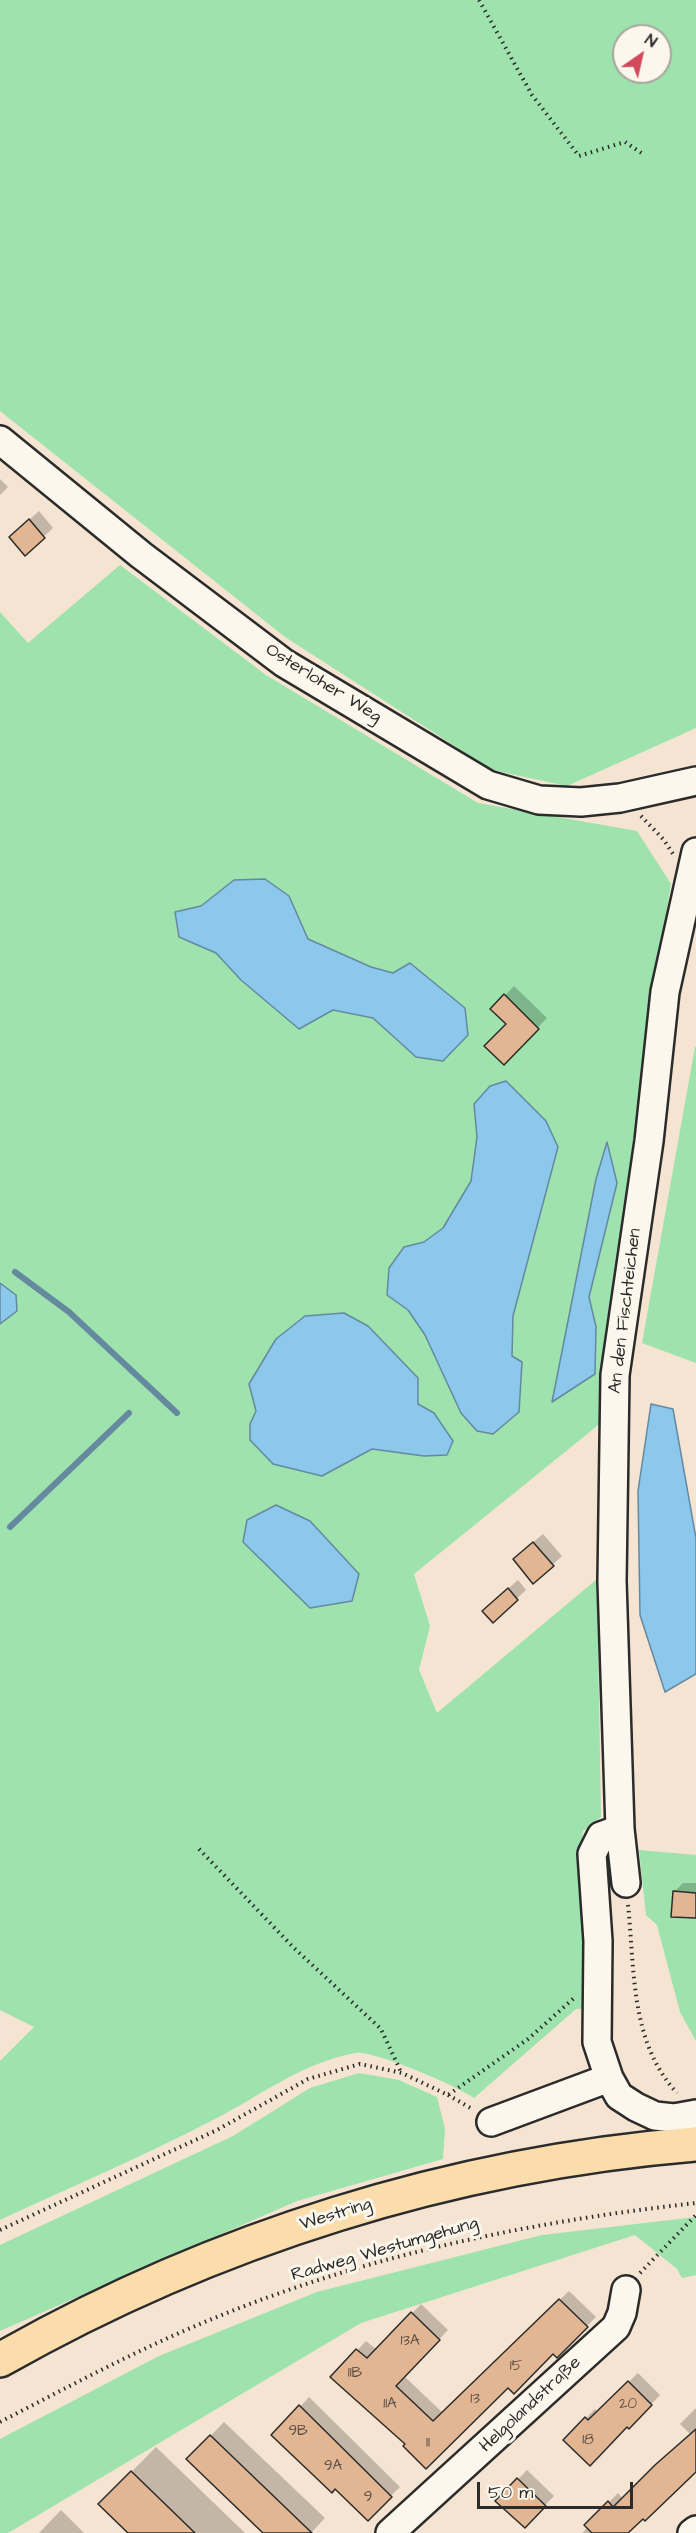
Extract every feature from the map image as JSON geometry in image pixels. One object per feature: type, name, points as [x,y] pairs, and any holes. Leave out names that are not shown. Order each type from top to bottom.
[{"type":"main road","name":"Westring","points":[[0,2360],[56,2329],[183,2270],[340,2213],[396,2197],[514,2170],[571,2159],[696,2144]]},
{"type":"street","name":"Osterloher Weg","points":[[0,440],[141,555],[284,663],[488,785],[539,800],[581,802],[620,798],[696,781]]},
{"type":"street","name":"An den Fischteichen","points":[[626,1883],[620,1829],[612,1581],[615,1375],[649,1141],[665,992],[690,890],[696,852]]},
{"type":"street","points":[[620,1829],[601,1836],[592,1854],[597,1972],[597,2042],[609,2078],[619,2096],[655,2116],[674,2118],[696,2114]]},
{"type":"street","points":[[491,2122],[609,2078]]},
{"type":"street","name":"Helgolandstraße","points":[[390,2533],[616,2327],[622,2313],[626,2290]]},
{"type":"street","points":[[692,2533],[696,2529]]},
{"type":"path","points":[[479,0],[532,95],[579,156],[625,142],[643,154]]},
{"type":"path","points":[[620,798],[664,840],[680,866],[690,890]]},
{"type":"path","points":[[199,1849],[293,1947],[381,2029],[402,2073]]},
{"type":"path","points":[[626,1883],[640,2023],[648,2052],[664,2079]]},
{"type":"path","points":[[0,2230],[217,2130],[308,2079],[360,2064],[402,2073],[448,2096],[528,2039],[577,1995],[597,1972]]},
{"type":"path","name":"Radweg Westumgehung","points":[[0,2422],[106,2367],[201,2323],[343,2272],[498,2231],[696,2203]]},
{"type":"path","points":[[626,2290],[696,2215]]},
{"type":"green space","points":[[0,0],[696,0],[696,728],[567,786],[492,770],[285,637],[0,411]]},
{"type":"green space","points":[[120,565],[266,675],[478,803],[637,831],[671,884],[649,1018],[641,1137],[602,1422],[414,1574],[430,1626],[419,1670],[437,1713],[597,1579],[601,1817],[583,1831],[578,1859],[589,2008],[576,2009],[474,2098],[434,2078],[379,2057],[355,2053],[335,2058],[298,2073],[229,2112],[159,2147],[0,2220],[0,2061],[34,2027],[0,2010],[0,612],[28,643]],"holes":[[[289,896],[308,939],[371,967],[393,973],[410,964],[465,1008],[416,1057],[373,1018],[333,1010],[299,1028],[241,980],[216,953],[179,937],[175,912],[201,906]],[[474,1104],[558,1147],[513,1316],[512,1357],[477,1431],[461,1413],[425,1335],[408,1310],[404,1247],[424,1242],[443,1228],[472,1181],[477,1137]],[[607,1144],[617,1183],[589,1297]],[[418,1404],[434,1413],[424,1456],[372,1449],[322,1476],[250,1424],[256,1412]]]},
{"type":"green space","points":[[696,1047],[696,1363],[642,1343]]},
{"type":"green space","points":[[639,1850],[696,1855],[696,2041],[680,2012],[657,1925],[646,1915]]},
{"type":"green space","points":[[359,2073],[399,2080],[437,2097],[445,2129],[443,2159],[297,2201],[0,2331],[0,2245],[233,2136],[310,2088]]},
{"type":"green space","points":[[696,2217],[696,2275],[682,2278],[677,2269],[635,2235],[361,2323],[8,2533],[0,2533],[0,2439],[159,2356],[317,2292],[542,2235]]},
{"type":"water","points":[[265,879],[289,896],[308,939],[371,967],[393,973],[410,963],[465,1008],[468,1035],[443,1061],[416,1057],[373,1018],[333,1010],[299,1029],[241,980],[216,953],[179,937],[175,912],[201,906],[234,880]]},
{"type":"water","points":[[506,1081],[546,1121],[558,1147],[513,1316],[512,1356],[522,1362],[519,1412],[493,1434],[477,1431],[461,1413],[425,1335],[408,1310],[387,1295],[389,1268],[404,1247],[424,1242],[443,1228],[471,1181],[477,1137],[474,1104],[490,1086]]},
{"type":"water","points":[[607,1142],[617,1183],[589,1297],[596,1327],[595,1374],[552,1402],[596,1179]]},
{"type":"water","points":[[0,1283],[16,1295],[17,1311],[0,1324]]},
{"type":"water","points":[[344,1313],[368,1326],[418,1378],[418,1404],[434,1413],[453,1441],[447,1455],[424,1456],[372,1449],[322,1476],[273,1464],[250,1440],[250,1424],[256,1411],[249,1384],[276,1339],[305,1316]]},
{"type":"water","points":[[651,1404],[673,1409],[696,1538],[696,1674],[665,1692],[640,1615],[638,1491]]},
{"type":"water","points":[[276,1505],[310,1521],[359,1574],[352,1601],[310,1608],[243,1542],[247,1520]]},
{"type":"building","points":[[29,519],[45,538],[25,556],[9,537]]},
{"type":"building","points":[[504,994],[539,1029],[504,1065],[484,1046],[506,1024],[490,1009]]},
{"type":"building","points":[[533,1542],[554,1566],[533,1584],[513,1559]]},
{"type":"building","points":[[508,1588],[518,1600],[493,1623],[482,1611]]},
{"type":"building","points":[[673,1891],[696,1893],[696,1918],[671,1917]]},
{"type":"building","points":[[559,2299],[588,2327],[557,2358],[553,2354],[514,2394],[508,2388],[426,2469],[403,2446],[405,2444],[330,2377],[356,2349],[367,2358],[411,2312],[440,2340],[396,2386],[433,2421]]},
{"type":"building","points":[[628,2381],[652,2405],[629,2429],[627,2427],[590,2466],[563,2440],[585,2417],[588,2420]]},
{"type":"building","points":[[299,2405],[392,2497],[368,2521],[335,2489],[332,2493],[271,2435]]},
{"type":"building","points":[[696,2429],[696,2472],[645,2521],[643,2519],[628,2533],[592,2533],[584,2525],[608,2501],[613,2507],[655,2465]]},
{"type":"building","points":[[210,2435],[312,2533],[263,2533],[186,2459]]},
{"type":"building","points":[[131,2471],[195,2533],[128,2533],[98,2504]]},
{"type":"building","points":[[517,2478],[546,2506],[525,2528],[495,2501]]},
{"type":"waterway","points":[[15,1272],[69,1312],[177,1413]]},
{"type":"waterway","points":[[10,1527],[129,1413]]}]
